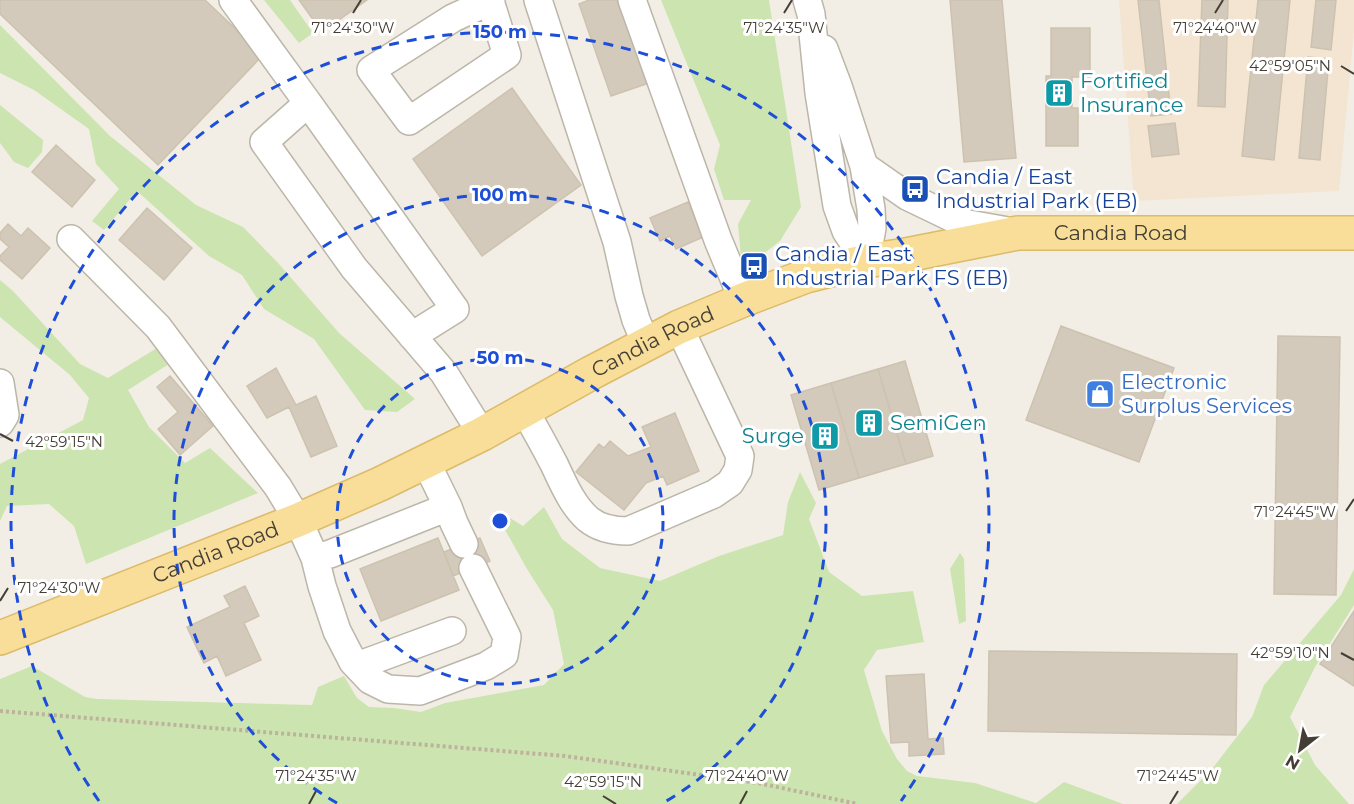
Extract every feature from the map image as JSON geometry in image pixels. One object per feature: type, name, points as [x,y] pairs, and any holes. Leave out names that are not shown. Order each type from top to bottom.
[{"type":"main road","name":"Candia Road","points":[[0,638],[298,519],[426,462],[679,327],[807,276],[866,261],[1018,233],[1354,233]]},
{"type":"street","points":[[233,0],[454,309],[412,336]]},
{"type":"street","points":[[490,0],[507,55],[409,121],[371,70],[453,18],[490,0]]},
{"type":"street","points":[[538,0],[614,232],[636,320],[646,344]]},
{"type":"street","points":[[632,0],[718,240],[743,300]]},
{"type":"street","points":[[809,7],[864,166],[872,228],[866,261]]},
{"type":"street","points":[[809,7],[819,93],[837,206],[846,231],[866,261]]},
{"type":"street","points":[[308,104],[264,142],[354,268],[444,373],[482,434]]},
{"type":"street","points":[[864,166],[907,196],[963,223],[1018,233]]},
{"type":"street","points":[[71,239],[158,327],[278,487],[298,519],[315,558],[337,631],[353,662],[370,680],[388,689],[420,690],[486,666],[504,655],[507,637],[426,462]]},
{"type":"street","points":[[524,410],[538,431],[568,492],[579,509],[589,520],[602,528],[628,531],[714,494],[730,483],[738,470],[740,456],[679,327]]},
{"type":"street","points":[[0,383],[5,415],[0,423]]},
{"type":"street","points":[[315,558],[448,507]]},
{"type":"street","points":[[357,666],[453,631]]},
{"type":"path","points":[[0,711],[565,756],[758,783],[858,804]]},
{"type":"shaded area","points":[[1119,0],[1354,0],[1354,30],[1339,191],[1134,201]]},
{"type":"green space","points":[[264,0],[290,0],[313,33],[299,43]]},
{"type":"green space","points":[[661,0],[769,0],[801,207],[780,241],[757,259],[741,257],[738,224],[751,200],[724,200],[714,169],[720,145]]},
{"type":"green space","points":[[0,25],[110,136],[196,205],[243,227],[279,264],[339,333],[415,399],[397,412],[365,410],[314,339],[264,309],[242,275],[209,256],[137,191],[104,230],[92,221],[119,189],[96,164],[89,129],[34,90],[0,73]]},
{"type":"green space","points":[[0,105],[43,140],[42,152],[28,168],[14,162],[0,143]]},
{"type":"green space","points":[[0,280],[13,291],[80,364],[108,378],[157,348],[169,364],[128,390],[149,427],[185,463],[210,448],[258,493],[86,564],[74,526],[49,504],[7,506],[0,521],[0,464],[83,420],[89,398],[70,375],[0,317]]},
{"type":"green space","points":[[800,472],[816,503],[809,519],[829,572],[862,596],[913,591],[924,642],[877,650],[864,670],[882,731],[897,759],[907,771],[917,776],[975,783],[1036,803],[1064,782],[1123,804],[0,804],[0,679],[32,666],[85,697],[97,699],[312,705],[318,687],[344,676],[357,698],[369,707],[421,712],[445,703],[544,685],[564,664],[553,610],[499,519],[510,518],[523,526],[544,507],[562,539],[600,568],[660,581],[719,556],[783,535],[788,502]]},
{"type":"green space","points":[[960,553],[964,559],[966,621],[959,624],[950,569]]},
{"type":"green space","points":[[1354,569],[1354,605],[1315,667],[1290,717],[1315,765],[1349,804],[1177,804],[1212,769],[1252,717],[1264,685],[1341,595]]},
{"type":"building","points":[[0,0],[205,0],[263,55],[158,165],[0,14]]},
{"type":"building","points":[[299,0],[367,0],[322,32]]},
{"type":"building","points":[[589,0],[621,0],[649,83],[611,96],[579,4]]},
{"type":"building","points":[[950,0],[1002,0],[1016,158],[964,162]]},
{"type":"building","points":[[1138,0],[1159,0],[1171,114],[1151,116]]},
{"type":"building","points":[[1202,0],[1228,0],[1225,107],[1198,106]]},
{"type":"building","points":[[1258,0],[1290,0],[1274,160],[1242,156]]},
{"type":"building","points":[[1316,0],[1336,0],[1331,50],[1311,47]]},
{"type":"building","name":"Fortified Insurance","points":[[1051,28],[1090,28],[1090,77],[1072,77],[1072,108],[1078,108],[1078,146],[1046,146],[1046,76],[1051,76]]},
{"type":"building","points":[[1308,57],[1329,59],[1320,160],[1299,158]]},
{"type":"building","points":[[512,88],[581,185],[482,256],[413,159]]},
{"type":"building","points":[[1175,123],[1179,154],[1152,157],[1148,126]]},
{"type":"building","points":[[56,145],[95,180],[72,207],[32,172]]},
{"type":"building","points":[[688,202],[703,237],[676,249],[670,236],[660,241],[650,218]]},
{"type":"building","points":[[147,208],[192,248],[164,280],[119,240]]},
{"type":"building","points":[[8,224],[21,236],[28,228],[50,248],[22,279],[0,260],[0,256],[9,247],[0,239],[0,233]]},
{"type":"building","name":"Electronic Surplus Services","points":[[1061,326],[1174,368],[1139,462],[1026,420]]},
{"type":"building","points":[[1278,336],[1340,337],[1336,595],[1274,594]]},
{"type":"building","points":[[905,361],[933,456],[906,464],[878,369]]},
{"type":"building","points":[[276,368],[296,405],[316,396],[337,446],[311,457],[289,407],[267,418],[247,386]]},
{"type":"building","name":"SemiGen","points":[[878,369],[906,464],[859,478],[831,383]]},
{"type":"building","points":[[170,376],[213,426],[180,455],[158,429],[178,412],[157,387]]},
{"type":"building","name":"Surge","points":[[831,383],[859,478],[819,490],[791,395]]},
{"type":"building","points":[[675,413],[699,471],[667,485],[663,476],[646,483],[624,510],[576,472],[599,444],[604,448],[610,441],[628,456],[651,447],[642,427]]},
{"type":"building","points":[[438,538],[459,590],[381,621],[360,569]]},
{"type":"building","points":[[480,538],[490,561],[453,576],[444,552]]},
{"type":"building","points":[[245,586],[259,616],[244,623],[261,660],[226,676],[217,656],[204,663],[187,627],[230,607],[224,596]]},
{"type":"building","points":[[1354,611],[1354,686],[1320,664]]},
{"type":"building","points":[[989,651],[1237,654],[1236,735],[988,731]]},
{"type":"building","points":[[924,674],[928,739],[943,738],[944,754],[909,756],[909,742],[891,743],[886,676]]},
{"type":"place","name":"Fortified Insurance","points":[[1059,93]]},
{"type":"place","name":"Candia / East Industrial Park (EB)","points":[[915,189]]},
{"type":"place","name":"Candia / East Industrial Park FS (EB)","points":[[754,266]]},
{"type":"place","name":"Electronic Surplus Services","points":[[1100,394]]},
{"type":"place","name":"SemiGen","points":[[869,423]]},
{"type":"place","name":"Surge","points":[[825,436]]}]
